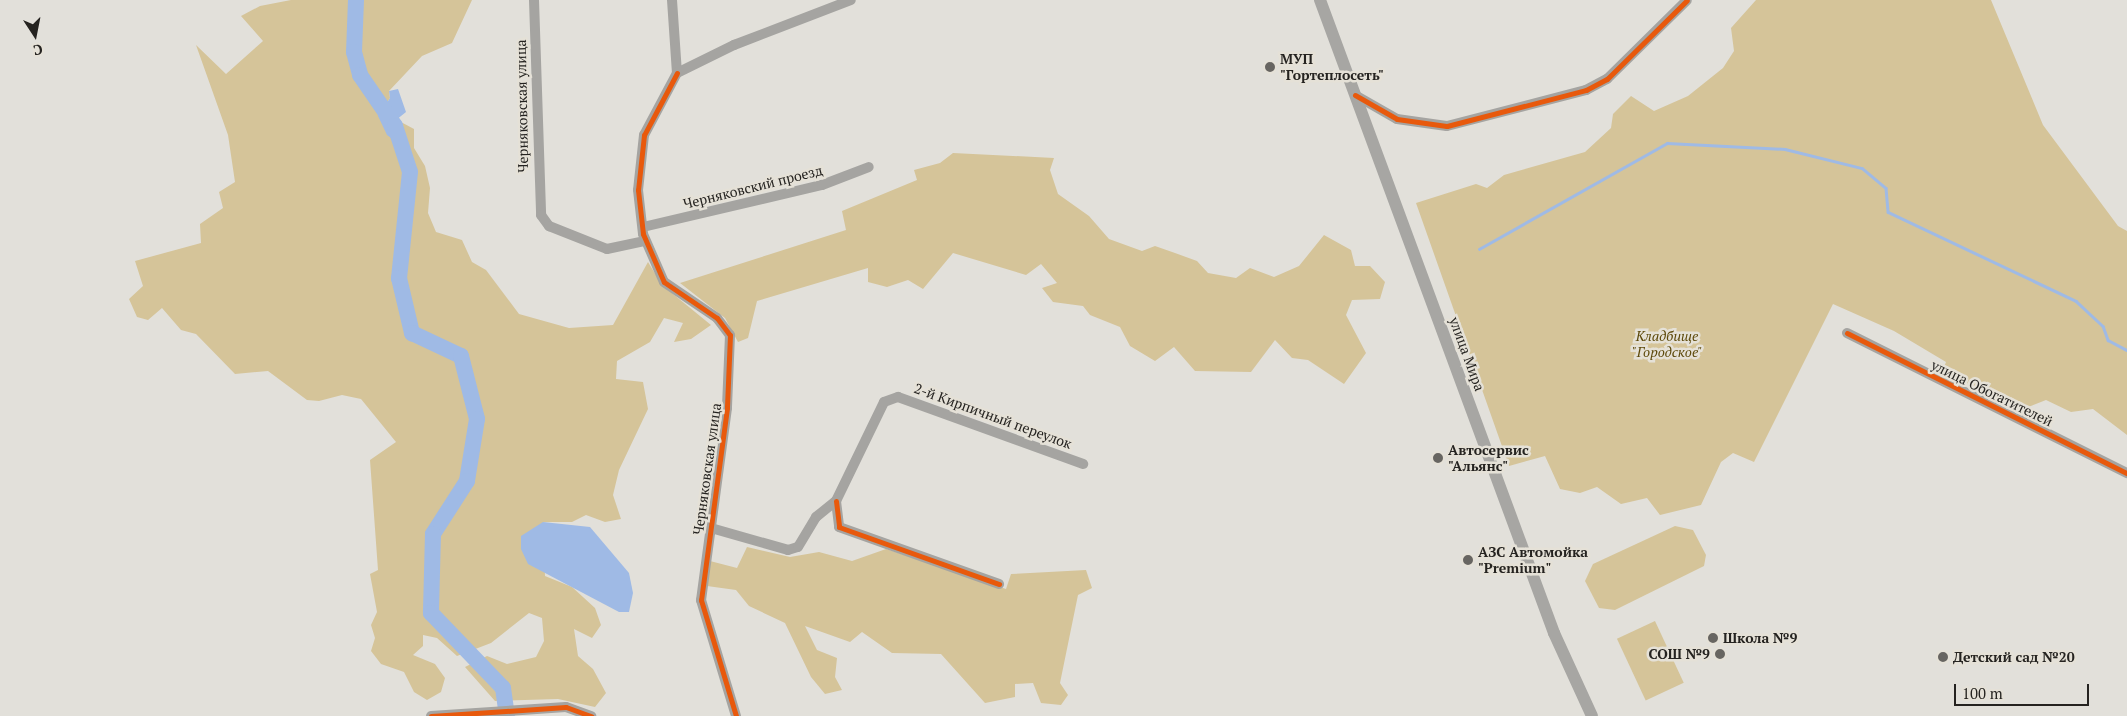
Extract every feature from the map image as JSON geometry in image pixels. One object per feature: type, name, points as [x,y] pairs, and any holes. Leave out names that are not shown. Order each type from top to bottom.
[{"type":"main road","name":"улица Мира","points":[[1320,0],[1554,633],[1592,716]]},
{"type":"street","name":"Черняковская улица","points":[[534,0],[541,215],[549,226],[607,249],[645,241]]},
{"type":"street","points":[[672,0],[677,73],[822,5],[851,0]]},
{"type":"street","points":[[1355,95],[1397,119],[1447,126],[1586,90],[1607,79],[1687,0]]},
{"type":"street","name":"Черняковская улица","points":[[677,73],[644,135],[638,190],[645,241],[664,282],[717,318],[730,335],[732,358],[701,600],[736,716]]},
{"type":"street","name":"Черняковский проезд","points":[[642,227],[822,184],[869,167]]},
{"type":"street","name":"улица Обогатителей","points":[[1847,333],[2127,473]]},
{"type":"street","name":"2-й Кирпичный переулок","points":[[836,501],[869,427],[884,402],[898,397],[1083,464]]},
{"type":"street","points":[[711,528],[788,550],[798,547],[816,517],[836,501]]},
{"type":"street","points":[[836,501],[839,527],[998,584]]},
{"type":"street","points":[[431,716],[540,708],[566,708],[591,716]]},
{"type":"green space","points":[[291,0],[472,0],[452,43],[422,56],[389,91],[390,98],[378,115],[390,124],[399,121],[414,129],[414,148],[425,166],[430,188],[428,213],[436,232],[462,240],[472,262],[486,270],[519,314],[569,328],[613,325],[648,262],[662,285],[711,325],[691,339],[674,342],[683,323],[664,318],[650,342],[617,361],[616,379],[643,382],[648,409],[619,470],[613,495],[621,519],[605,522],[586,515],[572,522],[543,522],[545,576],[572,587],[595,608],[601,625],[592,638],[574,629],[578,656],[593,669],[606,693],[595,707],[558,699],[495,701],[465,667],[487,656],[507,664],[536,657],[544,641],[542,618],[529,613],[491,643],[457,656],[437,638],[423,635],[423,646],[413,655],[435,664],[445,678],[441,692],[427,700],[414,692],[404,672],[381,664],[371,651],[375,638],[371,625],[377,612],[370,574],[378,570],[370,460],[396,442],[361,399],[342,395],[319,401],[307,400],[268,371],[235,374],[196,334],[181,330],[162,308],[148,320],[137,317],[129,299],[143,286],[135,261],[201,243],[200,224],[223,208],[219,192],[235,182],[228,135],[196,45],[226,74],[263,41],[241,16],[260,6]]},
{"type":"green space","name":"Кладбище \"Городское\"","points":[[1756,0],[1991,0],[2043,125],[2118,226],[2127,231],[2127,435],[2093,409],[2071,412],[2046,400],[2021,410],[1942,372],[1946,362],[1894,331],[1833,304],[1754,462],[1733,453],[1721,462],[1701,505],[1660,515],[1647,498],[1621,504],[1597,487],[1580,493],[1560,489],[1545,456],[1509,466],[1416,203],[1476,184],[1487,188],[1504,175],[1585,152],[1611,128],[1613,114],[1631,96],[1654,111],[1688,96],[1723,68],[1734,51],[1731,28]]},
{"type":"green space","points":[[953,153],[1054,158],[1050,170],[1058,194],[1089,216],[1109,239],[1142,251],[1155,246],[1197,261],[1208,273],[1236,278],[1250,268],[1274,277],[1299,266],[1324,235],[1351,250],[1355,266],[1370,266],[1385,282],[1380,299],[1352,300],[1346,315],[1366,353],[1344,384],[1308,360],[1292,358],[1275,340],[1251,372],[1195,371],[1174,347],[1155,361],[1130,346],[1120,327],[1090,315],[1083,306],[1053,302],[1042,288],[1057,283],[1041,264],[1026,275],[953,253],[923,289],[908,280],[887,287],[868,282],[868,268],[757,301],[748,338],[738,342],[725,318],[680,283],[846,230],[842,211],[917,180],[914,170],[940,163]]},
{"type":"green space","points":[[1675,526],[1693,530],[1706,555],[1704,566],[1615,610],[1599,608],[1585,581],[1593,564]]},
{"type":"green space","points":[[747,547],[790,557],[819,552],[852,561],[886,549],[1006,589],[1011,574],[1086,570],[1092,588],[1078,595],[1060,683],[1068,695],[1061,705],[1041,703],[1033,683],[1015,684],[1015,697],[985,703],[941,654],[892,653],[862,632],[850,642],[805,626],[817,650],[837,658],[835,677],[842,690],[825,694],[811,677],[785,623],[749,606],[736,590],[707,586],[710,561],[737,568]]},
{"type":"green space","points":[[1655,621],[1684,683],[1646,700],[1617,639]]},
{"type":"water","points":[[398,89],[406,112],[391,124],[401,138],[398,143],[387,135],[378,116],[390,98],[389,91]]},
{"type":"water","points":[[543,522],[590,527],[629,573],[633,593],[629,612],[619,612],[528,564],[521,549],[521,536]]},
{"type":"waterway","points":[[356,0],[354,52],[360,75],[395,126],[410,172],[399,278],[412,333],[461,356],[477,419],[467,481],[433,534],[431,613],[503,688],[507,716]]},
{"type":"waterway","points":[[1479,249],[1667,143],[1785,149],[1862,168],[1886,188],[1888,212],[2076,301],[2103,326],[2108,340],[2127,350]]},
{"type":"cycle path","points":[[1355,95],[1397,119],[1447,126],[1586,90],[1607,79],[1687,0]]},
{"type":"cycle path","points":[[677,73],[644,135],[638,190],[643,234],[664,282],[717,318],[730,335],[727,408],[701,600],[736,716]]},
{"type":"cycle path","points":[[1847,333],[2127,473]]},
{"type":"cycle path","points":[[836,501],[839,527],[999,584]]},
{"type":"cycle path","points":[[431,716],[566,707],[591,716]]},
{"type":"place","name":"МУП \"Гортеплосеть\"","points":[[1270,67]]},
{"type":"place","name":"Автосервис \"Альянс\"","points":[[1438,458]]},
{"type":"place","name":"АЗС Автомойка \"Premium\"","points":[[1468,560]]},
{"type":"place","name":"Школа №9","points":[[1713,638]]},
{"type":"place","name":"СОШ №9","points":[[1720,654]]},
{"type":"place","name":"Детский сад №20","points":[[1943,657]]}]
